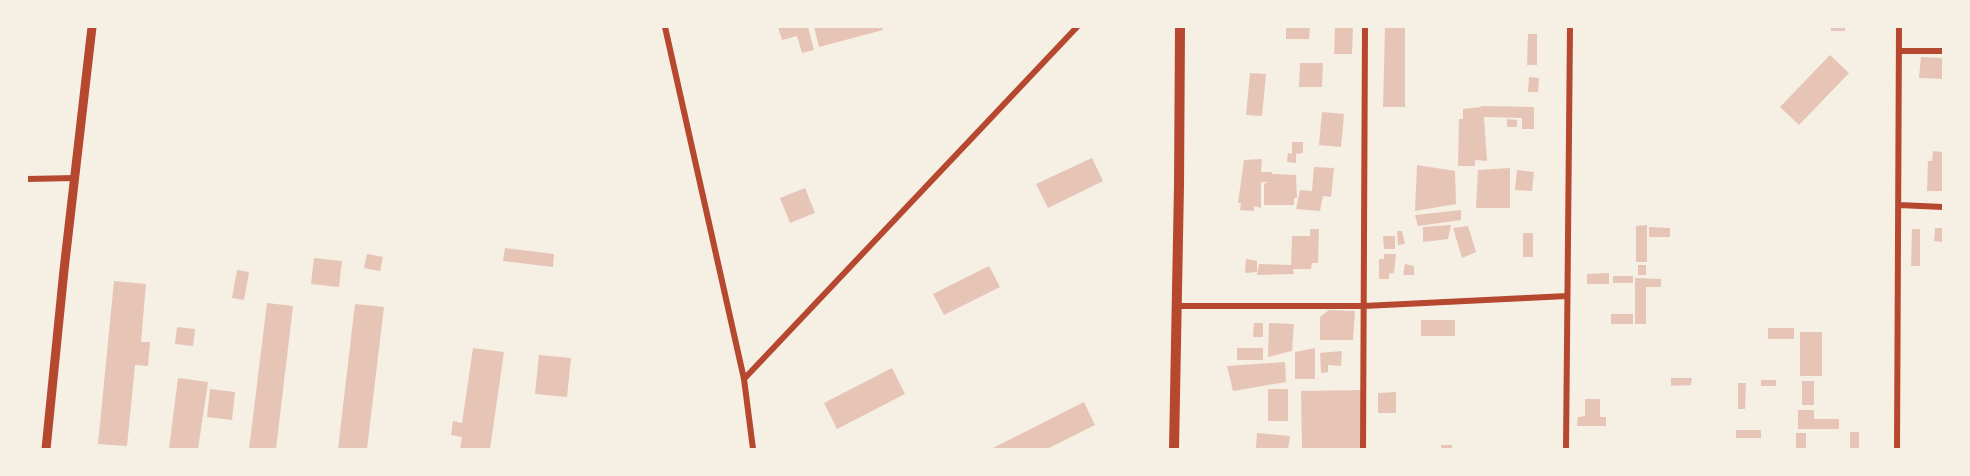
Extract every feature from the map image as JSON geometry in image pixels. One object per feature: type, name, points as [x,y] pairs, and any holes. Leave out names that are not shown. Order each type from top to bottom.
[{"type":"main road","points":[[1174,449],[1180,27]]},
{"type":"street","points":[[46,449],[92,27]]},
{"type":"street","points":[[665,27],[744,379],[753,449]]},
{"type":"street","points":[[744,379],[1077,27]]},
{"type":"street","points":[[1363,449],[1365,27]]},
{"type":"street","points":[[1566,449],[1570,27]]},
{"type":"street","points":[[1897,449],[1899,27]]},
{"type":"street","points":[[1899,51],[1943,51]]},
{"type":"street","points":[[27,179],[75,178]]},
{"type":"street","points":[[1899,205],[1943,207]]},
{"type":"street","points":[[1176,306],[1364,306],[1567,296]]},
{"type":"building","points":[[778,27],[808,27],[814,50],[802,53],[797,36],[782,40]]},
{"type":"building","points":[[814,27],[882,27],[883,30],[819,47]]},
{"type":"building","points":[[1286,27],[1310,27],[1309,39],[1286,39]]},
{"type":"building","points":[[1335,27],[1353,27],[1352,54],[1334,54]]},
{"type":"building","points":[[1385,27],[1405,27],[1405,107],[1383,107]]},
{"type":"building","points":[[1831,27],[1845,27],[1845,31],[1831,31]]},
{"type":"building","points":[[1528,34],[1537,34],[1537,65],[1527,65]]},
{"type":"building","points":[[1830,55],[1849,73],[1799,125],[1780,107]]},
{"type":"building","points":[[1921,57],[1943,58],[1943,79],[1919,78]]},
{"type":"building","points":[[1300,63],[1323,63],[1322,87],[1299,87]]},
{"type":"building","points":[[1250,73],[1266,74],[1262,116],[1246,115]]},
{"type":"building","points":[[1529,77],[1539,78],[1538,92],[1528,92]]},
{"type":"building","points":[[1481,106],[1534,107],[1534,129],[1522,129],[1522,118],[1484,117],[1487,161],[1475,160],[1475,166],[1458,166],[1459,119],[1463,119],[1463,109]]},
{"type":"building","points":[[1322,112],[1344,114],[1341,147],[1319,145]]},
{"type":"building","points":[[1507,119],[1517,120],[1517,127],[1507,127]]},
{"type":"building","points":[[1292,142],[1303,142],[1303,153],[1296,154],[1296,163],[1287,162],[1288,153],[1292,154]]},
{"type":"building","points":[[1933,151],[1943,152],[1943,191],[1927,191],[1928,161],[1932,161]]},
{"type":"building","points":[[1092,158],[1103,181],[1048,208],[1036,184]]},
{"type":"building","points":[[1262,159],[1261,172],[1296,175],[1297,198],[1294,198],[1294,205],[1264,205],[1264,184],[1268,182],[1261,182],[1261,208],[1254,206],[1254,211],[1240,210],[1241,203],[1238,203],[1244,160]]},
{"type":"building","points":[[1417,165],[1455,171],[1456,204],[1415,211]]},
{"type":"building","points":[[1314,167],[1334,168],[1331,197],[1323,196],[1320,211],[1296,209],[1300,190],[1312,191]]},
{"type":"building","points":[[1510,168],[1510,208],[1476,208],[1478,170]]},
{"type":"building","points":[[1517,170],[1534,172],[1532,191],[1515,190]]},
{"type":"building","points":[[805,188],[815,213],[790,223],[780,198]]},
{"type":"building","points":[[1461,210],[1461,220],[1418,226],[1415,215]]},
{"type":"building","points":[[1451,225],[1448,239],[1423,242],[1423,227]]},
{"type":"building","points":[[1647,225],[1647,262],[1636,262],[1636,226]]},
{"type":"building","points":[[1468,226],[1476,252],[1462,258],[1453,228]]},
{"type":"building","points":[[1649,227],[1670,228],[1670,237],[1649,237]]},
{"type":"building","points":[[1935,228],[1943,228],[1943,242],[1934,241]]},
{"type":"building","points":[[1310,229],[1319,229],[1318,263],[1312,263],[1311,269],[1293,269],[1294,274],[1257,275],[1259,264],[1291,265],[1292,236],[1310,236]]},
{"type":"building","points":[[1912,229],[1920,229],[1920,266],[1911,266]]},
{"type":"building","points":[[1397,231],[1402,231],[1405,244],[1398,245]]},
{"type":"building","points":[[1523,233],[1533,233],[1533,257],[1523,257]]},
{"type":"building","points":[[1383,236],[1395,236],[1395,249],[1384,249]]},
{"type":"building","points":[[505,248],[554,254],[553,267],[503,261]]},
{"type":"building","points":[[367,254],[383,257],[380,271],[364,268]]},
{"type":"building","points":[[1384,254],[1396,254],[1394,273],[1389,274],[1389,279],[1379,279],[1379,259],[1384,259]]},
{"type":"building","points":[[314,258],[342,261],[339,287],[311,284]]},
{"type":"building","points":[[1246,259],[1257,261],[1257,272],[1245,273]]},
{"type":"building","points":[[1405,264],[1414,266],[1414,275],[1403,275]]},
{"type":"building","points":[[1638,265],[1646,265],[1646,275],[1638,275]]},
{"type":"building","points":[[989,266],[1000,287],[944,315],[933,294]]},
{"type":"building","points":[[237,270],[249,272],[244,300],[232,298]]},
{"type":"building","points":[[1609,273],[1609,284],[1587,284],[1587,274]]},
{"type":"building","points":[[1613,276],[1633,276],[1633,283],[1613,283]]},
{"type":"building","points":[[1635,278],[1661,279],[1661,287],[1646,287],[1646,324],[1635,324]]},
{"type":"building","points":[[114,281],[146,284],[141,342],[150,342],[148,366],[135,365],[127,446],[98,444]]},
{"type":"building","points":[[267,303],[293,306],[276,449],[249,449]]},
{"type":"building","points":[[355,304],[384,307],[367,449],[338,449]]},
{"type":"building","points":[[1329,310],[1355,311],[1353,340],[1320,340],[1320,317]]},
{"type":"building","points":[[1611,314],[1633,314],[1633,324],[1611,324]]},
{"type":"building","points":[[1421,320],[1455,320],[1455,336],[1421,336]]},
{"type":"building","points":[[1254,323],[1263,323],[1263,337],[1253,337]]},
{"type":"building","points":[[1269,323],[1294,324],[1292,351],[1268,357]]},
{"type":"building","points":[[177,327],[195,329],[193,346],[175,344]]},
{"type":"building","points":[[1768,328],[1794,328],[1794,339],[1768,339]]},
{"type":"building","points":[[1800,332],[1822,332],[1822,376],[1800,376]]},
{"type":"building","points":[[473,348],[504,352],[490,449],[460,449],[462,437],[451,435],[453,421],[462,423]]},
{"type":"building","points":[[1237,348],[1263,348],[1263,360],[1237,360]]},
{"type":"building","points":[[1315,348],[1315,379],[1295,379],[1295,352]]},
{"type":"building","points":[[1342,351],[1341,366],[1328,365],[1328,372],[1321,373],[1320,353]]},
{"type":"building","points":[[539,355],[571,358],[567,397],[535,394]]},
{"type":"building","points":[[1285,362],[1286,382],[1233,391],[1227,366]]},
{"type":"building","points":[[892,368],[905,394],[837,429],[824,403]]},
{"type":"building","points":[[178,378],[208,382],[198,449],[169,449]]},
{"type":"building","points":[[1671,378],[1692,378],[1691,385],[1671,386]]},
{"type":"building","points":[[1761,380],[1776,380],[1776,386],[1761,386]]},
{"type":"building","points":[[1802,381],[1814,381],[1814,405],[1802,405]]},
{"type":"building","points":[[1738,383],[1746,383],[1745,409],[1738,409]]},
{"type":"building","points":[[210,389],[235,392],[232,420],[207,417]]},
{"type":"building","points":[[1268,389],[1288,389],[1288,421],[1268,421]]},
{"type":"building","points":[[1361,390],[1361,449],[1302,449],[1301,391]]},
{"type":"building","points":[[1396,392],[1396,413],[1378,413],[1378,393]]},
{"type":"building","points":[[1585,399],[1600,399],[1600,417],[1606,417],[1606,426],[1577,426],[1578,417],[1585,416]]},
{"type":"building","points":[[1084,402],[1095,425],[1047,449],[991,449]]},
{"type":"building","points":[[1798,410],[1814,410],[1814,419],[1839,419],[1839,429],[1798,429]]},
{"type":"building","points":[[1736,430],[1761,430],[1761,438],[1736,438]]},
{"type":"building","points":[[1850,432],[1859,432],[1859,449],[1850,449]]},
{"type":"building","points":[[1257,433],[1290,436],[1288,449],[1256,448]]},
{"type":"building","points":[[1796,433],[1806,433],[1806,449],[1796,449]]},
{"type":"building","points":[[1441,445],[1452,445],[1452,449],[1441,449]]}]
